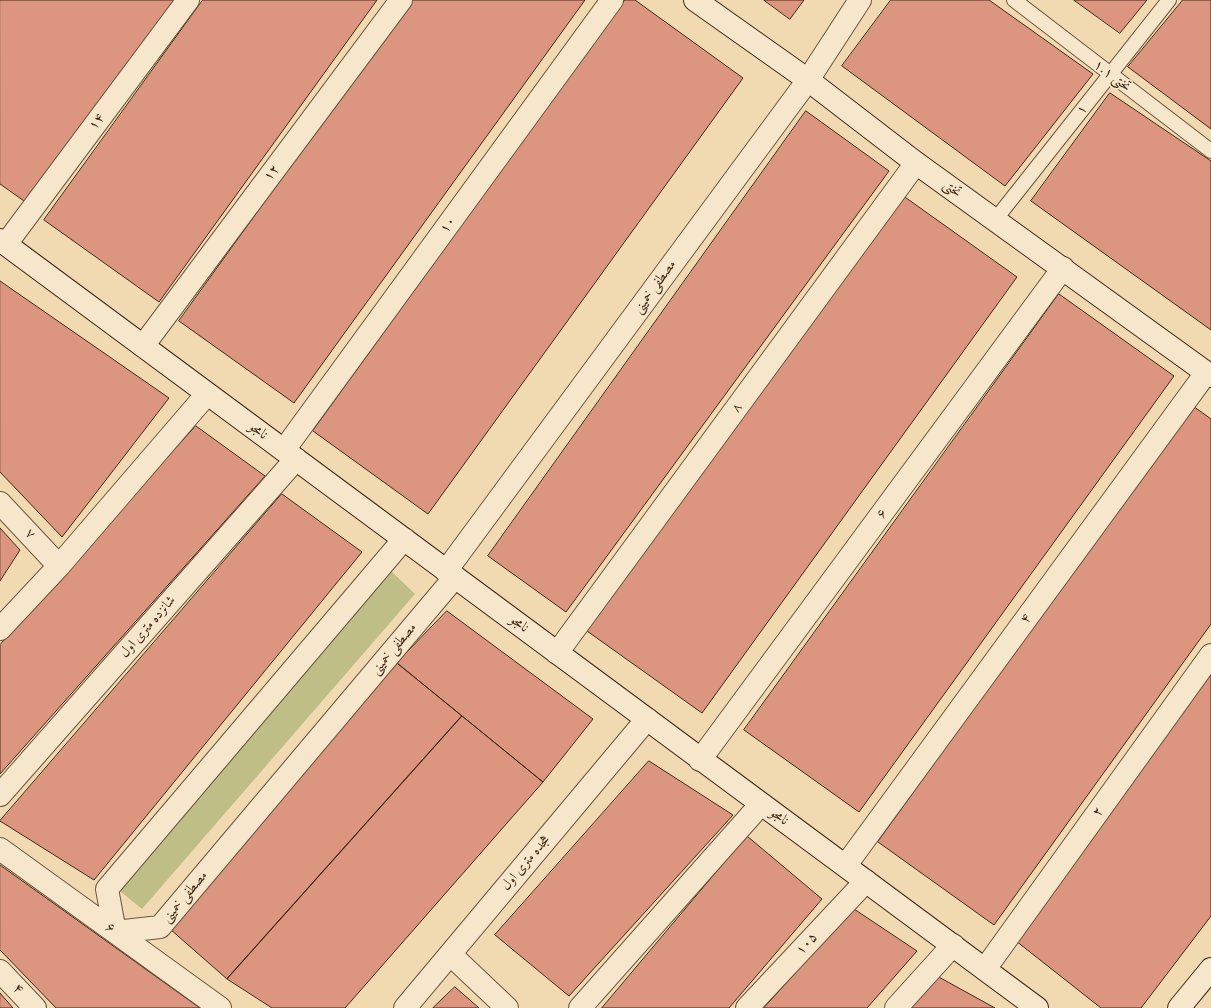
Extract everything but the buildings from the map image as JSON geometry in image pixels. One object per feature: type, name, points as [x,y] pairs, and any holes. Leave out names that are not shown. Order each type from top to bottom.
[{"type":"street","name":"۱۴","points":[[3,242],[188,0]]},
{"type":"street","name":"۱۲","points":[[143,346],[401,0]]},
{"type":"street","name":"۱۰","points":[[290,454],[612,0]]},
{"type":"street","name":"تختی","points":[[694,0],[808,80],[916,163],[1208,374]]},
{"type":"street","name":"مصطفی خمینی","points":[[115,932],[160,927],[450,574],[808,80],[860,0]]},
{"type":"street","name":"۸","points":[[557,653],[916,163]]},
{"type":"street","name":"نامجو","points":[[3,242],[647,719],[700,760],[846,865],[985,969],[1025,1004]]},
{"type":"street","name":"۶","points":[[700,760],[1063,268]]},
{"type":"street","name":"۴","points":[[846,865],[1208,374]]},
{"type":"street","points":[[0,629],[59,566],[208,394]]},
{"type":"street","name":"شانزده متری اول","points":[[0,795],[290,454]]},
{"type":"street","name":"۷","points":[[0,503],[59,566]]},
{"type":"street","points":[[115,932],[107,889],[404,539]]},
{"type":"street","name":"۲","points":[[985,969],[1211,655]]},
{"type":"street","name":"هجده متری اول","points":[[405,1008],[647,719]]},
{"type":"street","points":[[580,1008],[761,804]]},
{"type":"street","name":"۶","points":[[0,850],[220,1008]]},
{"type":"street","name":"۱۰۵","points":[[747,1008],[866,881]]},
{"type":"street","points":[[896,1008],[953,945]]},
{"type":"street","points":[[450,954],[507,1008]]},
{"type":"street","points":[[1179,1008],[1211,969]]},
{"type":"street","name":"۴","points":[[0,970],[35,1008]]},
{"type":"lane","name":"تختی ۱.۱","points":[[1014,0],[1211,151]]},
{"type":"lane","name":"۱","points":[[995,220],[1169,0]]},
{"type":"shaded area","points":[[389,569],[415,594],[142,909],[115,887]]}]
